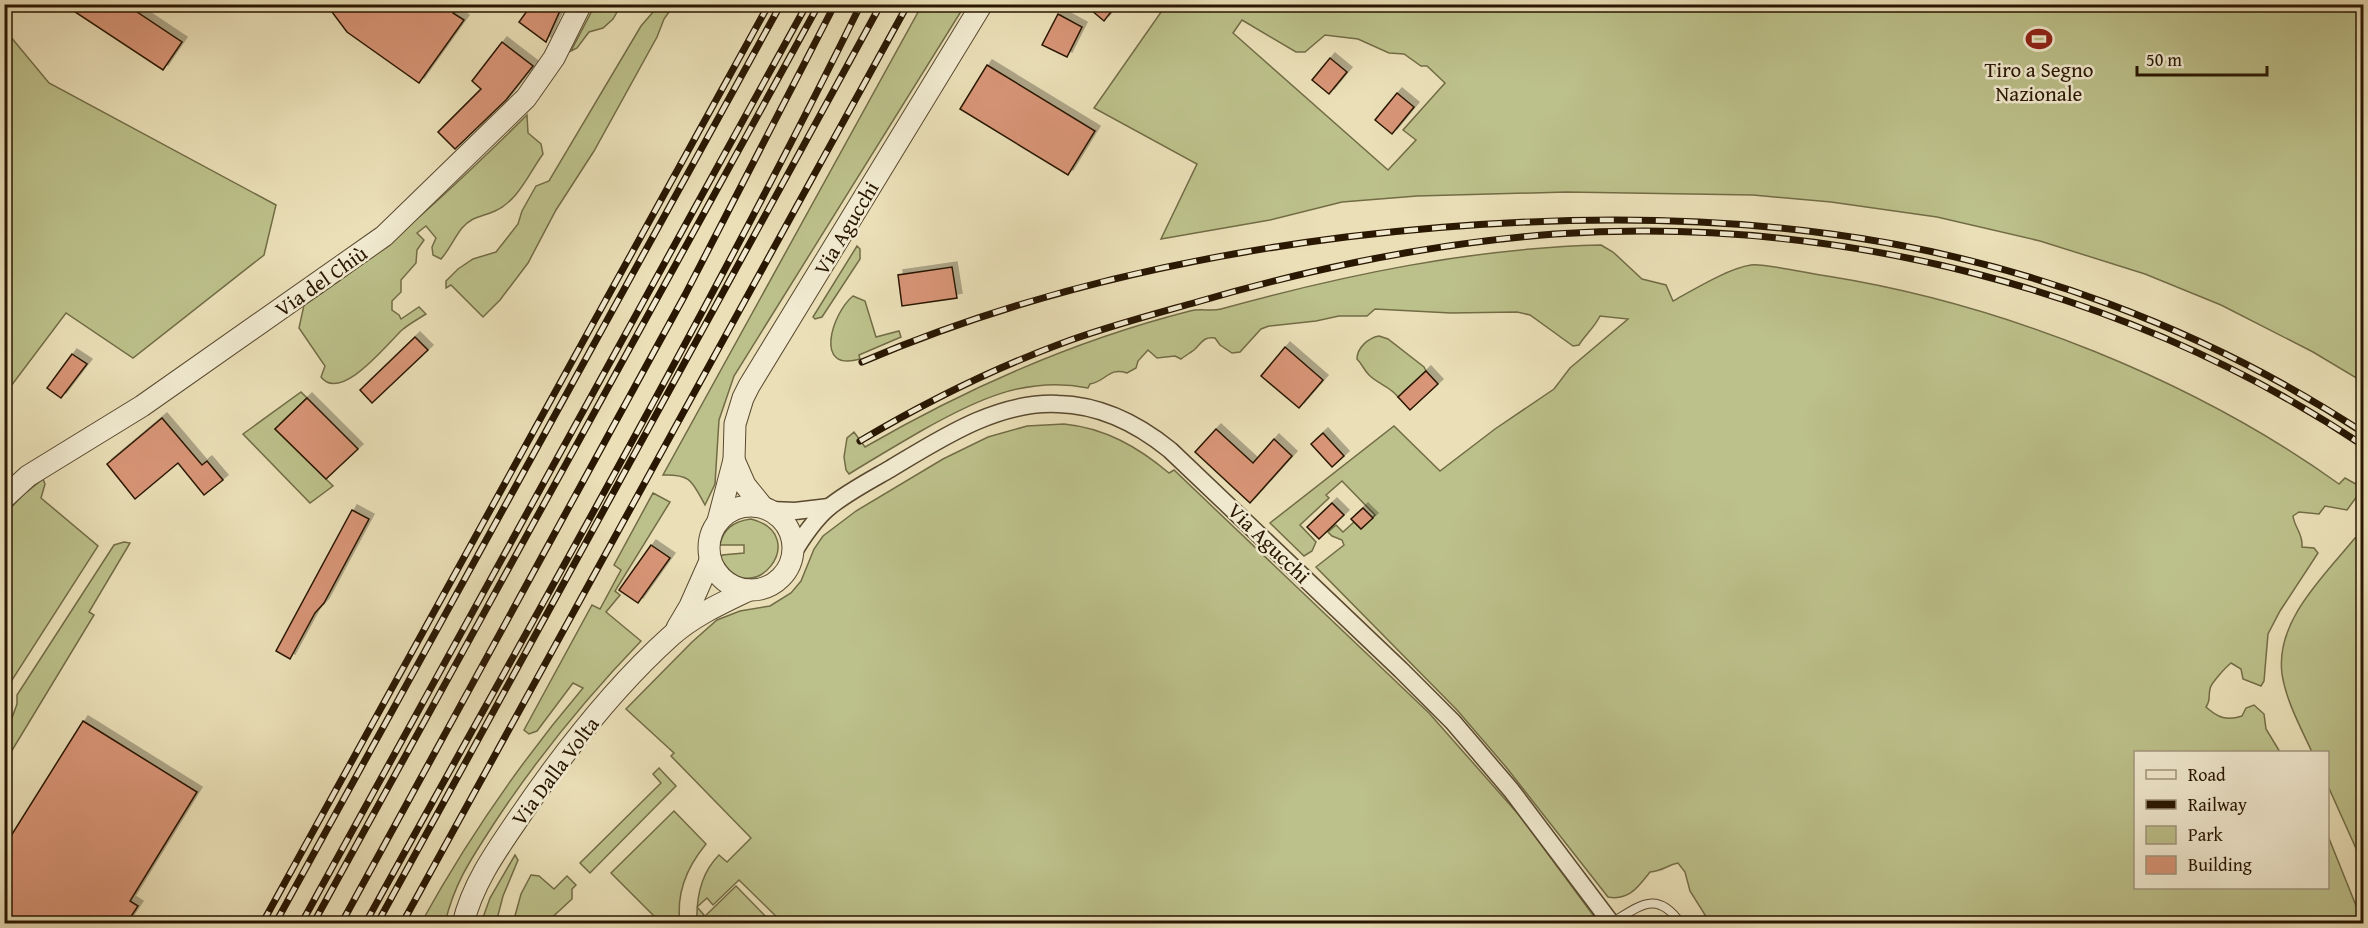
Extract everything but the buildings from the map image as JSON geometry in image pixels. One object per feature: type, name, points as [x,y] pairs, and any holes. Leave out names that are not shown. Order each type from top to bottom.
[{"type":"street","name":"Via del Chiù","points":[[4,498],[28,476],[151,400],[384,236],[526,98],[554,58],[581,4]]},
{"type":"street","name":"Via Agucchi","points":[[718,520],[734,460],[735,424],[749,386],[982,4]]},
{"type":"street","name":"Via Agucchi","points":[[792,555],[811,526],[829,507],[924,449],[972,424],[1006,411],[1040,404],[1074,405],[1108,414],[1138,428],[1170,450],[1453,722],[1511,790],[1611,923]]},
{"type":"street","name":"Via Agucchi","points":[[734,460],[745,485],[767,508],[795,512],[829,507]]},
{"type":"street","points":[[739,506],[767,508],[781,518],[790,531],[792,555],[784,574],[777,581],[769,586],[749,591],[739,589],[721,579],[710,561],[709,538],[718,520],[726,512],[739,506]]},
{"type":"street","name":"Via Dalla Volta","points":[[463,924],[472,896],[484,871],[546,780],[597,715],[672,635],[690,606],[710,561]]},
{"type":"street","name":"Via Dalla Volta","points":[[672,635],[712,608],[749,591]]},
{"type":"lane","points":[[1611,923],[1641,906],[1658,902],[1670,909],[1681,924]]},
{"type":"green space","points":[[660,4],[674,5],[664,19],[657,37],[594,151],[556,210],[528,263],[500,300],[483,317],[451,285],[446,288],[446,281],[473,259],[496,252],[518,224],[522,211],[536,186],[549,181],[641,26]]},
{"type":"green space","points":[[595,5],[621,5],[613,19],[603,28],[589,32],[577,48],[571,51]]},
{"type":"green space","points":[[922,5],[965,5],[734,376],[719,420],[715,484],[705,505],[694,485],[686,478],[663,475]]},
{"type":"green space","points":[[1166,5],[2363,5],[2363,382],[2313,352],[2221,305],[2145,274],[2040,241],[1937,217],[1831,202],[1753,195],[1566,192],[1417,196],[1342,202],[1270,220],[1161,239],[1197,164],[1094,108]],"holes":[[[1242,20],[1296,52],[1305,52],[1325,35],[1358,39],[1389,53],[1404,54],[1421,66],[1427,66],[1445,83],[1403,130],[1416,140],[1388,170],[1233,33]]]},
{"type":"green space","points":[[5,30],[49,83],[276,205],[264,255],[133,358],[66,313],[5,394]]},
{"type":"green space","points":[[527,115],[528,133],[541,144],[543,154],[517,194],[495,211],[466,224],[441,259],[433,255],[432,247],[436,238],[426,226],[417,233],[424,240],[417,250],[416,263],[401,280],[401,292],[392,301],[392,310],[401,319],[419,307],[426,314],[402,330],[375,358],[351,377],[340,383],[330,383],[321,377],[325,366],[299,328],[304,305],[364,262],[420,216]]},
{"type":"green space","points":[[1601,245],[1613,252],[1642,279],[1666,285],[1673,301],[1722,275],[1742,267],[1757,265],[1894,289],[1961,306],[2028,327],[2160,380],[2283,446],[2339,484],[2345,478],[2363,488],[2347,510],[2325,506],[2319,514],[2299,512],[2293,516],[2302,547],[2314,548],[2318,553],[2280,611],[2268,634],[2264,681],[2261,686],[2243,679],[2241,669],[2231,663],[2219,675],[2209,692],[2206,707],[2219,716],[2232,718],[2242,716],[2246,708],[2254,705],[2264,714],[2266,729],[2279,751],[2134,751],[2134,889],[2329,889],[2329,838],[2363,923],[1710,923],[1690,891],[1685,872],[1678,863],[1650,872],[1637,888],[1627,895],[1608,897],[1506,767],[1457,710],[1316,567],[1344,545],[1342,540],[1328,532],[1336,525],[1343,532],[1354,522],[1361,529],[1375,515],[1342,481],[1326,495],[1329,498],[1300,525],[1316,542],[1312,551],[1304,556],[1270,523],[1394,426],[1440,471],[1495,429],[1554,389],[1570,368],[1628,319],[1600,316],[1579,345],[1573,346],[1530,315],[1517,312],[1451,313],[1375,309],[1367,316],[1339,316],[1269,326],[1261,329],[1240,352],[1232,353],[1220,345],[1215,338],[1208,338],[1181,359],[1175,356],[1157,358],[1148,350],[1138,361],[1136,368],[1127,373],[1111,373],[1090,384],[1088,388],[1043,385],[1001,393],[941,420],[849,474],[846,470],[844,457],[847,438],[854,432],[865,447],[983,386],[1105,336],[1190,311],[1217,310],[1314,285],[1409,265],[1505,251]]},
{"type":"green space","points":[[857,246],[860,249],[860,259],[822,317],[815,319],[813,317]]},
{"type":"green space","points":[[853,296],[865,301],[876,337],[899,331],[901,337],[859,355],[860,359],[845,361],[836,357],[832,350],[831,339],[839,315]]},
{"type":"green space","points":[[1379,336],[1388,339],[1426,371],[1398,397],[1369,375],[1357,359],[1364,344]]},
{"type":"green space","points":[[301,392],[307,398],[275,429],[333,486],[310,503],[243,434]]},
{"type":"green space","points":[[1064,424],[1107,434],[1133,447],[1169,473],[1174,470],[1429,713],[1519,815],[1599,923],[783,923],[739,880],[713,905],[707,898],[697,907],[701,886],[713,862],[719,855],[727,862],[751,838],[671,756],[674,753],[626,709],[717,620],[740,611],[770,606],[791,593],[801,581],[814,549],[823,536],[856,511],[943,459],[988,437],[1027,426]]},
{"type":"green space","points":[[43,479],[45,484],[41,498],[98,546],[5,691],[5,514]]},
{"type":"green space","points":[[653,493],[670,502],[615,591],[620,595],[606,612],[641,641],[564,728],[511,798],[465,870],[445,923],[421,923],[496,802],[583,688],[573,683],[537,731],[529,734],[524,730],[592,605],[600,609],[621,570],[614,565]]},
{"type":"green space","points":[[751,519],[769,528],[777,540],[777,553],[771,566],[760,575],[747,578],[733,573],[721,558],[722,555],[744,553],[744,545],[720,545],[724,534],[731,526]]},
{"type":"green space","points":[[2364,536],[2363,864],[2329,788],[2329,751],[2312,751],[2290,704],[2282,674],[2282,654],[2286,636],[2294,618],[2316,584],[2355,538]]},
{"type":"green space","points":[[130,543],[89,612],[94,615],[5,762],[5,737],[17,704],[17,695],[114,545]]},
{"type":"green space","points":[[659,768],[676,786],[590,873],[580,863],[661,783],[653,774]]},
{"type":"green space","points":[[674,811],[706,844],[693,862],[684,881],[679,912],[680,923],[661,923],[611,873]]},
{"type":"green space","points":[[515,855],[518,860],[503,896],[496,923],[481,923],[490,898]]},
{"type":"green space","points":[[531,875],[539,876],[554,889],[567,876],[576,885],[572,889],[572,899],[546,923],[513,923],[521,894]]},
{"type":"green space","points":[[736,886],[772,923],[702,923],[700,921]]},
{"type":"green space","points":[[697,907],[704,915],[698,921],[700,923],[697,923]]},
{"type":"railway","points":[[262,924],[769,4]]},
{"type":"railway","points":[[275,924],[781,4]]},
{"type":"railway","points":[[301,924],[807,4]]},
{"type":"railway","points":[[313,924],[819,4]]},
{"type":"railway","points":[[341,924],[685,295],[835,4]]},
{"type":"railway","points":[[365,924],[681,352],[861,4]]},
{"type":"railway","points":[[377,924],[881,4]]},
{"type":"railway","points":[[402,924],[908,4]]},
{"type":"railway","points":[[862,362],[920,339],[1039,299],[1160,268],[1222,256],[1346,237],[1467,225],[1649,220],[1771,227],[1831,234],[1901,245],[1971,261],[2041,281],[2109,304],[2175,331],[2240,362],[2364,433]]},
{"type":"railway","points":[[860,441],[908,413],[1034,354],[1111,327],[1285,278],[1374,259],[1510,238],[1555,234],[1661,231],[1767,237],[1872,251],[1977,274],[2079,305],[2178,344],[2273,391],[2364,446]]},
{"type":"place","name":"Tiro a Segno Nazionale","points":[[2039,39]]}]
